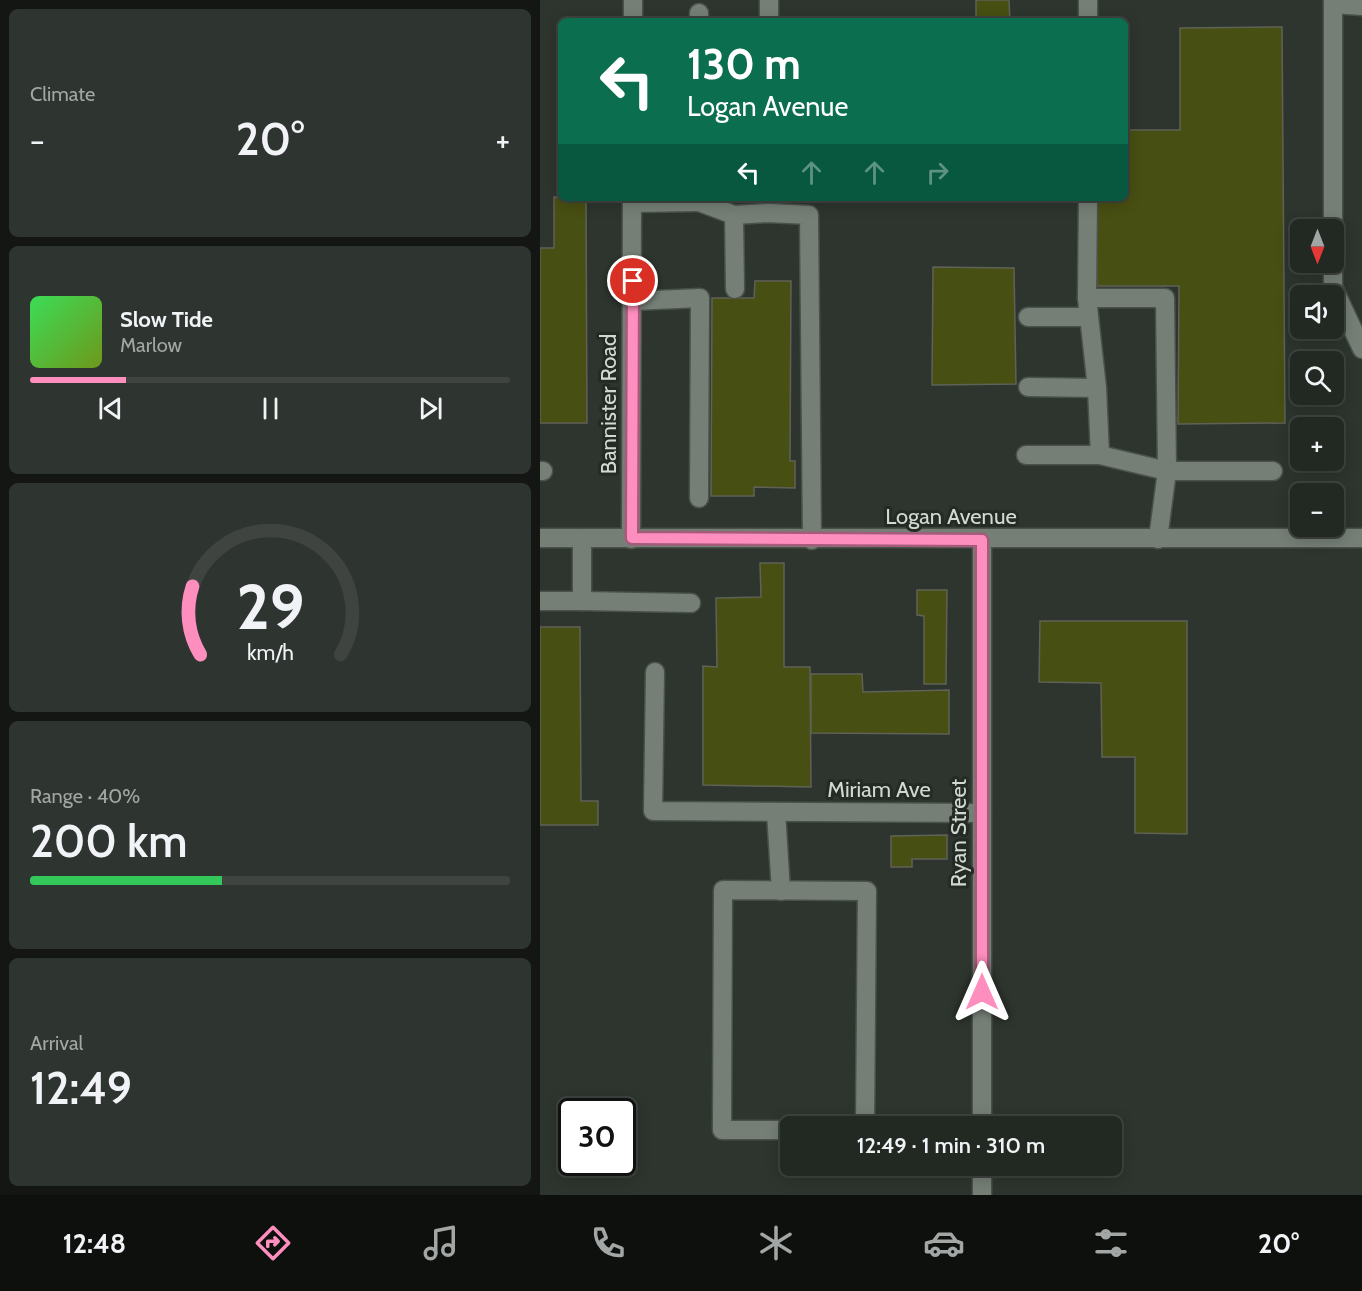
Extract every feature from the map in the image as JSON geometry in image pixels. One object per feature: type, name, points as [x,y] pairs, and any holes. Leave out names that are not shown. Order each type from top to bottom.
[{"type":"street","points":[[633,0],[633,18]]},
{"type":"street","points":[[769,0],[769,18]]},
{"type":"street","points":[[1088,0],[1088,18]]},
{"type":"street","points":[[1333,219],[1333,2],[1362,6]]},
{"type":"street","name":"Bannister Road","points":[[632,201],[632,538]]},
{"type":"street","points":[[701,201],[734,215],[768,206],[809,215],[812,540]]},
{"type":"street","points":[[1088,201],[1088,307],[1097,388],[1100,455]]},
{"type":"street","points":[[734,215],[735,289]]},
{"type":"street","points":[[1333,273],[1333,287],[1362,349]]},
{"type":"street","points":[[633,301],[700,298],[699,498]]},
{"type":"street","points":[[1028,316],[1165,298],[1167,471],[1158,539]]},
{"type":"street","points":[[1028,387],[1097,388]]},
{"type":"street","points":[[1026,455],[1100,455],[1167,471],[1273,471]]},
{"type":"street","name":"Logan Avenue","points":[[540,538],[982,540],[1362,538]]},
{"type":"street","points":[[582,538],[582,601]]},
{"type":"street","name":"Ryan Street","points":[[982,540],[982,1116]]},
{"type":"street","points":[[540,601],[691,603]]},
{"type":"street","name":"Miriam Ave","points":[[655,672],[653,811],[982,813]]},
{"type":"street","points":[[776,812],[781,891]]},
{"type":"street","points":[[780,1130],[722,1130],[723,890],[867,891],[865,1116]]},
{"type":"street","points":[[982,1176],[982,1195]]},
{"type":"building","points":[[976,0],[1009,0],[1010,18],[976,18]]},
{"type":"building","points":[[1282,27],[1285,423],[1178,424],[1179,286],[1097,286],[1097,201],[1128,201],[1128,130],[1180,130],[1180,28]]},
{"type":"building","points":[[554,197],[558,197],[558,201],[586,201],[587,423],[540,423],[540,248],[554,248]]},
{"type":"building","points":[[933,267],[1014,268],[1016,384],[932,385]]},
{"type":"building","points":[[755,281],[791,281],[790,461],[795,461],[795,488],[754,487],[754,496],[711,496],[712,298],[754,298]]},
{"type":"building","points":[[760,563],[784,563],[784,667],[810,667],[811,787],[703,785],[703,666],[717,667],[716,598],[761,597]]},
{"type":"building","points":[[917,590],[947,590],[946,684],[924,684],[924,616],[917,615]]},
{"type":"building","points":[[1040,621],[1187,621],[1187,834],[1135,833],[1135,757],[1102,757],[1101,683],[1039,682]]},
{"type":"building","points":[[540,627],[580,627],[581,801],[598,801],[598,825],[540,825]]},
{"type":"building","points":[[811,674],[862,674],[863,692],[949,690],[949,734],[811,733]]},
{"type":"building","points":[[947,835],[947,859],[912,859],[912,867],[891,867],[891,836]]},
{"type":"route","points":[[633,281],[632,538],[982,540],[982,992]]}]
